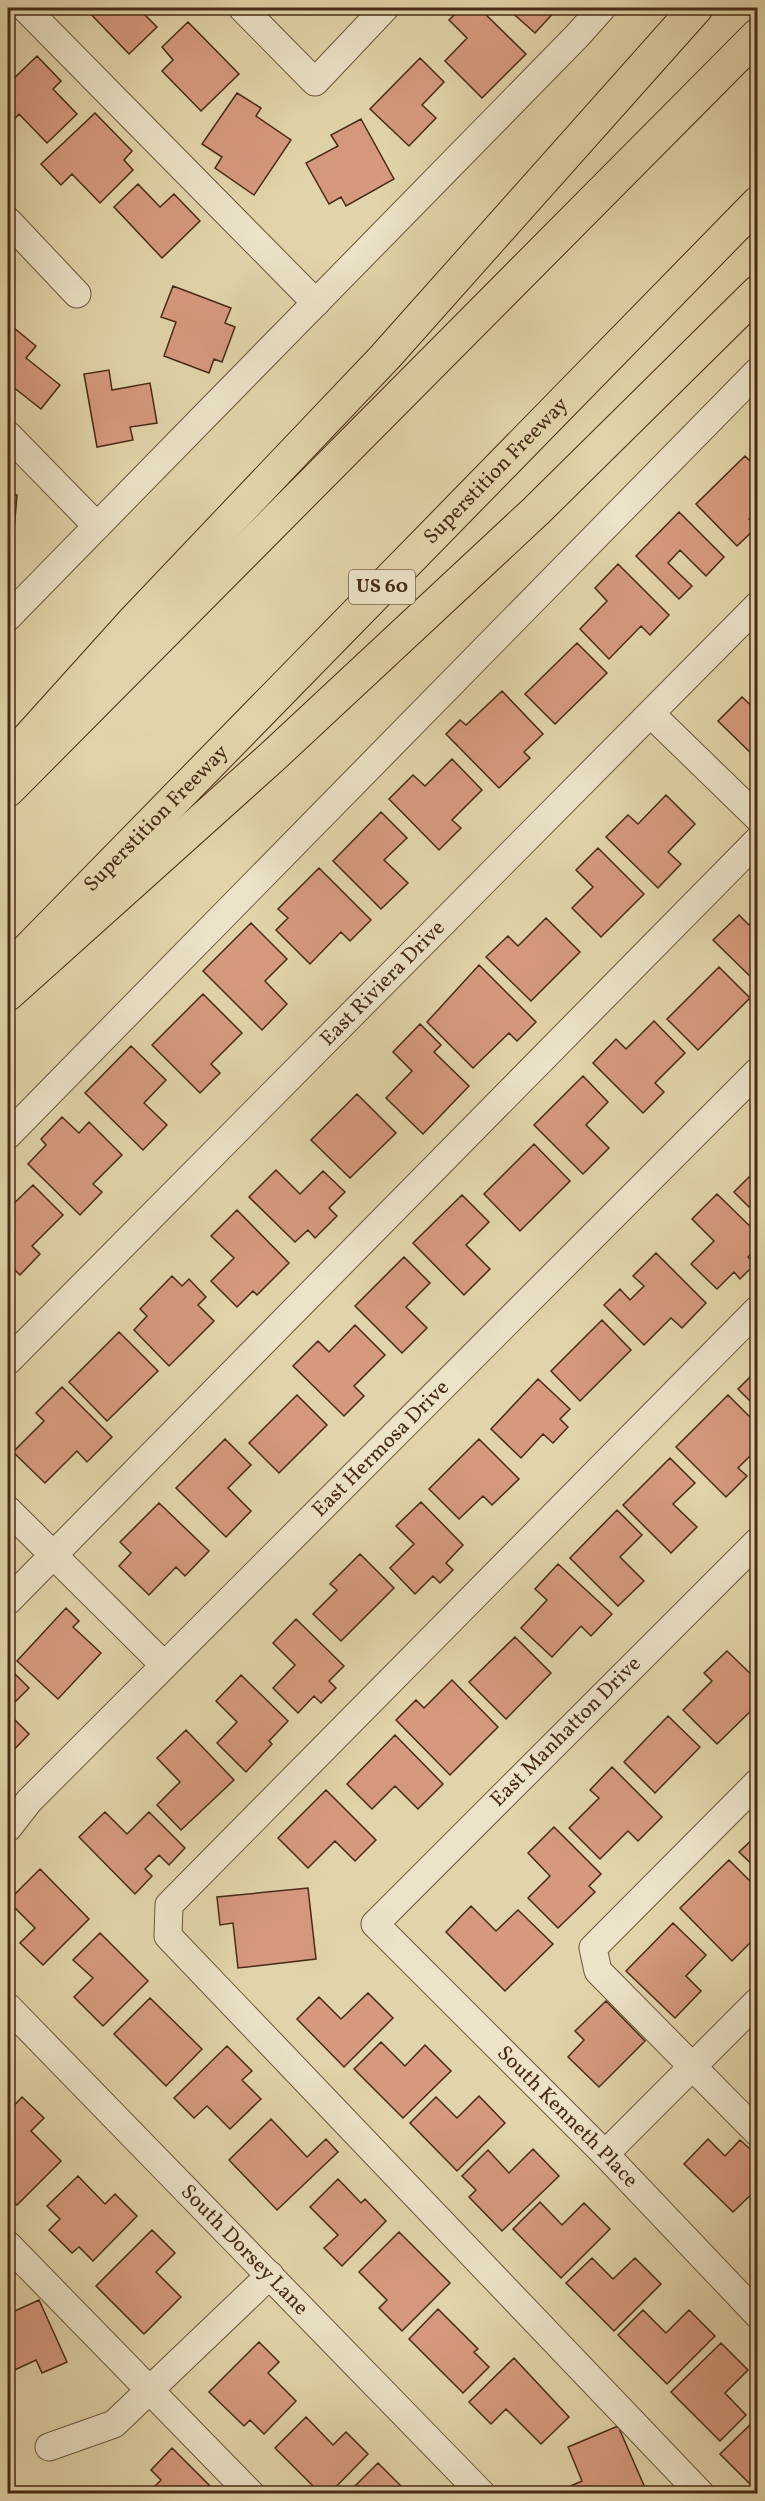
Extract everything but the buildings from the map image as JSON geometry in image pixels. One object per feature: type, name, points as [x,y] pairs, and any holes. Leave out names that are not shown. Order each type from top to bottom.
[{"type":"highway","points":[[8,761],[135,620],[385,357],[696,8]]},
{"type":"highway","points":[[8,790],[758,35]]},
{"type":"highway","name":"Superstition Freeway","points":[[8,970],[758,203]]},
{"type":"highway","points":[[8,994],[272,757],[536,511],[758,292]]},
{"type":"street","points":[[25,8],[316,303]]},
{"type":"street","points":[[242,8],[315,82],[386,8]]},
{"type":"street","points":[[8,616],[578,36],[602,8]]},
{"type":"street","points":[[8,221],[77,294]]},
{"type":"street","points":[[8,1135],[758,371]]},
{"type":"street","points":[[8,435],[97,526]]},
{"type":"street","name":"East Riviera Drive","points":[[8,1361],[758,605]]},
{"type":"street","points":[[651,714],[758,818]]},
{"type":"street","points":[[8,1601],[758,840]]},
{"type":"street","name":"East Hermosa Drive","points":[[8,1828],[29,1801],[758,1071]]},
{"type":"street","points":[[701,2493],[168,1936],[169,1905],[758,1309]]},
{"type":"street","points":[[8,1510],[164,1665]]},
{"type":"street","name":"East Manhatton Drive","points":[[375,1924],[758,1541]]},
{"type":"street","points":[[758,1782],[593,1948],[598,1971],[758,2133]]},
{"type":"street","name":"South Kenneth Place","points":[[375,1924],[605,2154],[758,2315]]},
{"type":"street","points":[[605,2154],[758,2001]]},
{"type":"street","name":"South Dorsey Lane","points":[[8,2007],[482,2493]]},
{"type":"street","points":[[11,2254],[251,2493]]},
{"type":"street","points":[[49,2447],[114,2424],[270,2275]]}]
